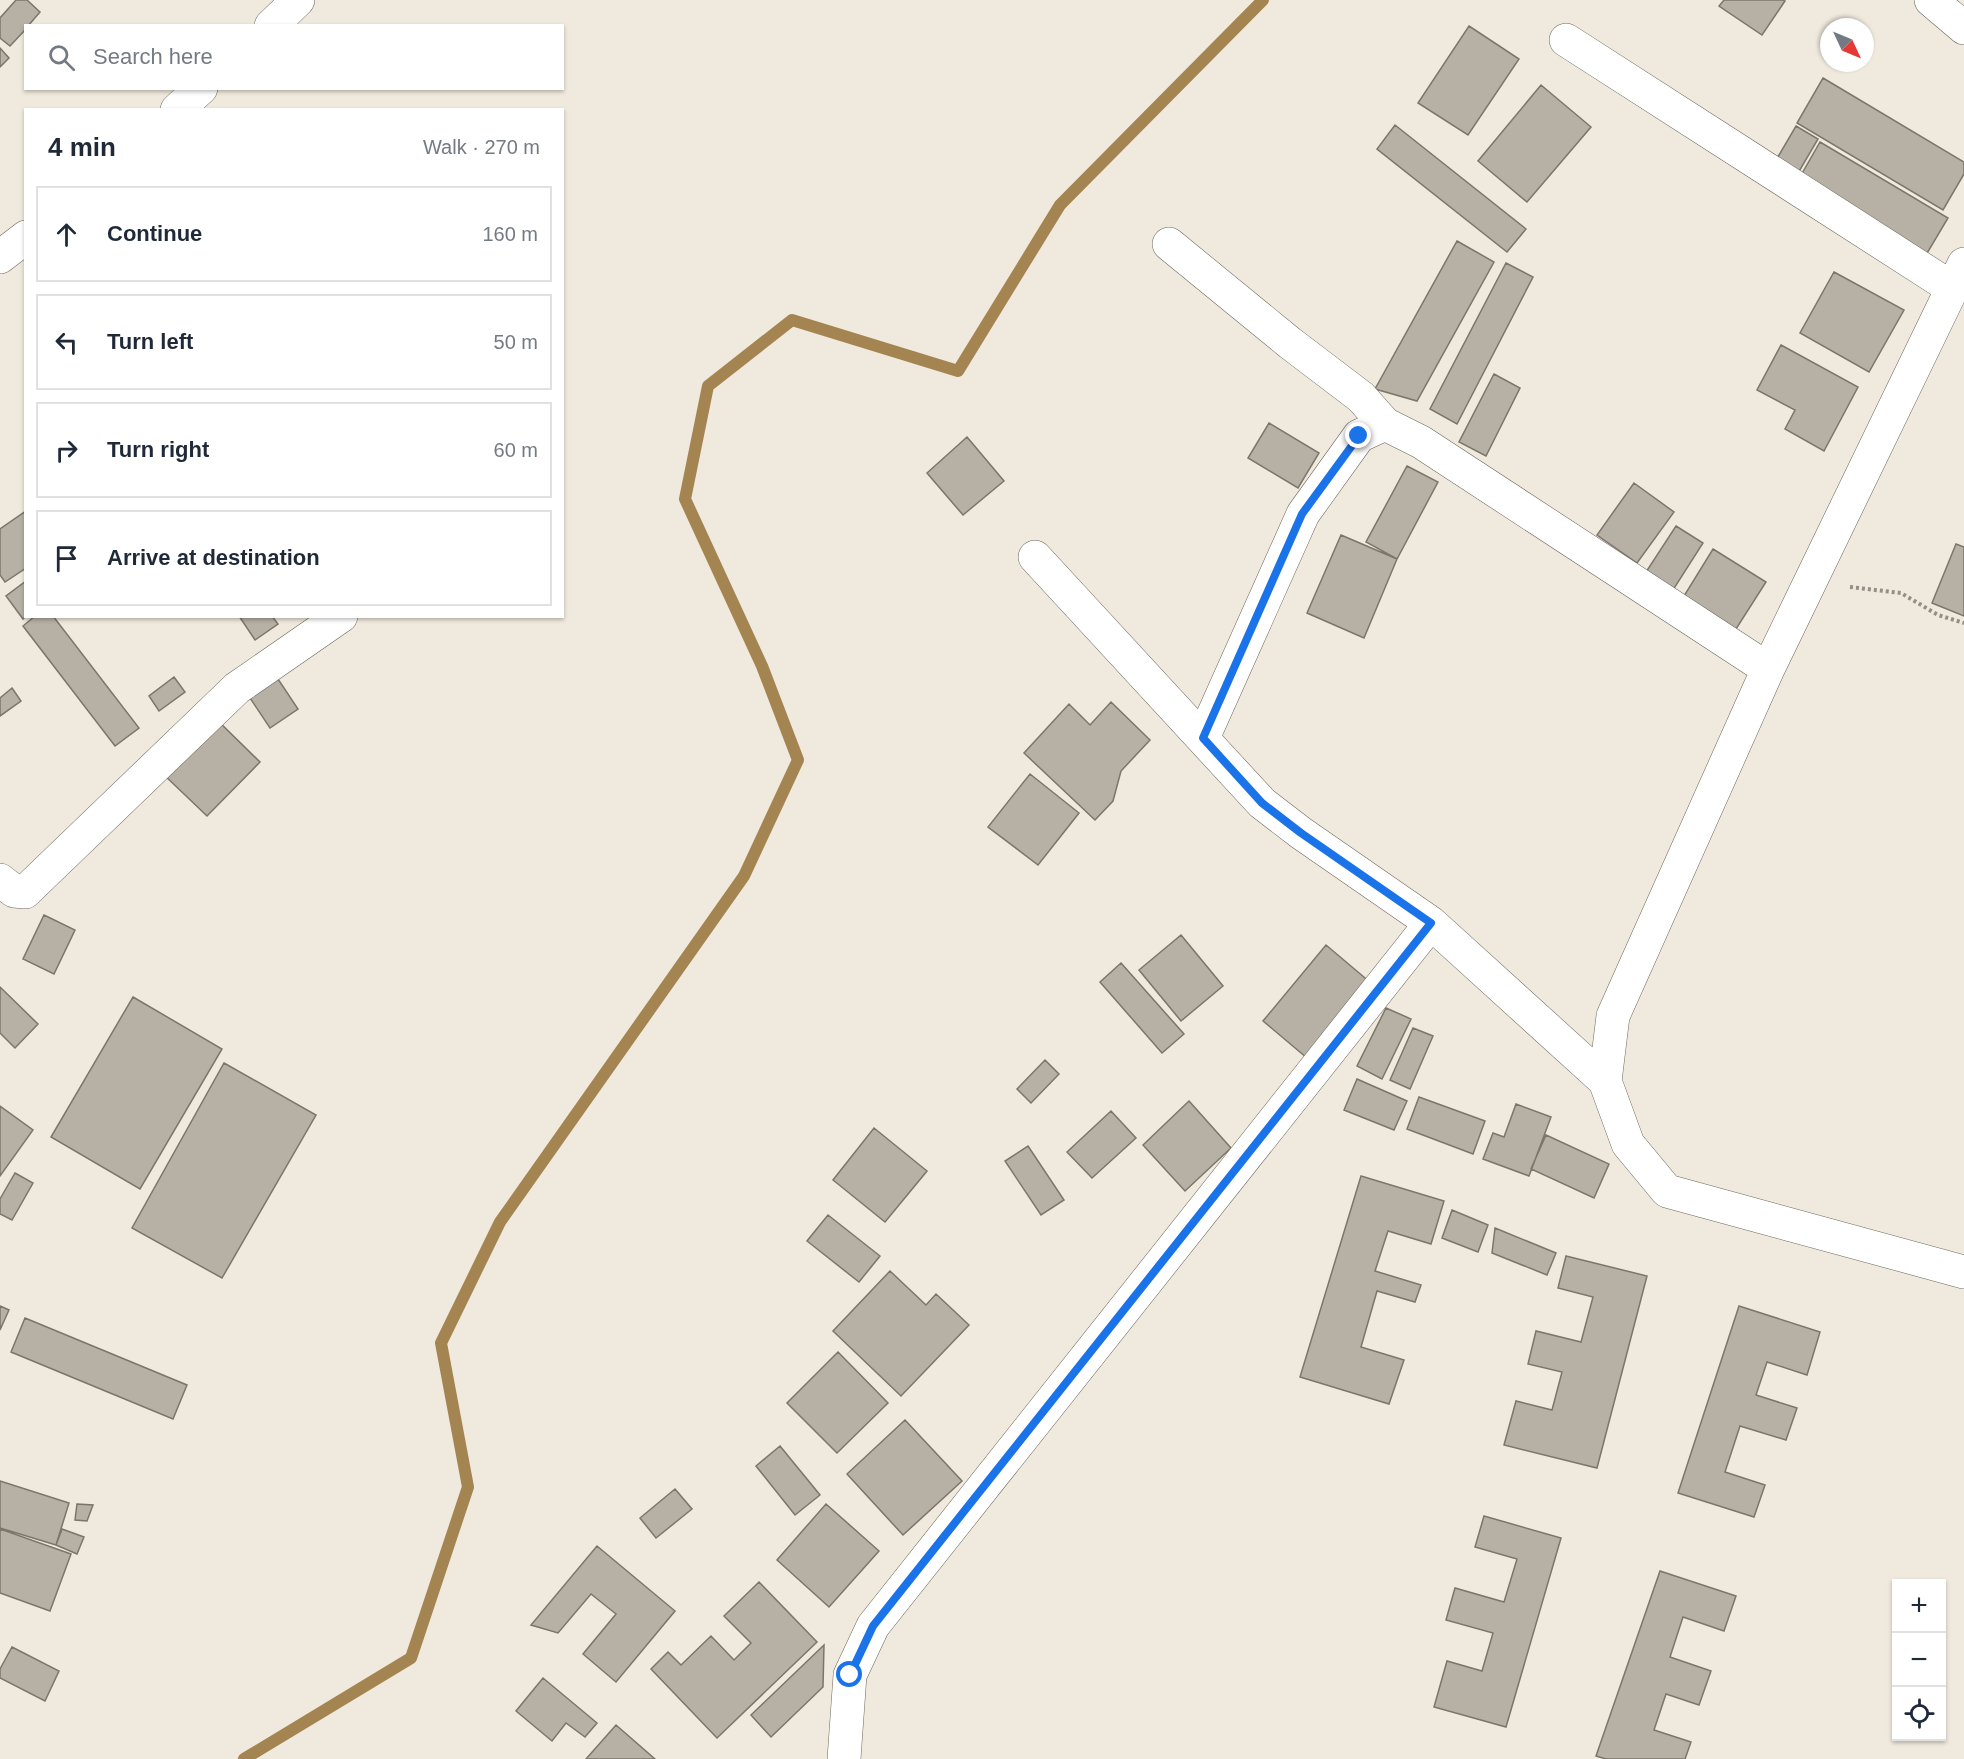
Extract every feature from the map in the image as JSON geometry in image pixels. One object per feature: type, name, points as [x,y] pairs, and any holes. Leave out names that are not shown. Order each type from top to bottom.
[{"type":"street","points":[[273,24],[298,0]]},
{"type":"street","points":[[1931,0],[1964,28]]},
{"type":"street","points":[[1566,40],[1958,276],[1768,669],[1613,1016],[1605,1081],[1628,1144],[1667,1191],[1964,1272]]},
{"type":"street","points":[[179,108],[199,90]]},
{"type":"street","points":[[0,256],[24,238]]},
{"type":"street","points":[[1169,244],[1290,343],[1361,397],[1385,424],[1421,442],[1768,669]]},
{"type":"street","points":[[1203,738],[1302,514],[1359,436],[1385,424]]},
{"type":"street","points":[[1035,557],[1262,803],[1301,833],[1431,923],[1605,1081]]},
{"type":"street","points":[[0,880],[14,891],[25,891],[237,688],[338,618]]},
{"type":"street","points":[[844,1759],[850,1675],[873,1626],[1431,923]]},
{"type":"path","points":[[1804,593],[1842,586],[1901,593],[1938,615],[1964,623]]},
{"type":"building","points":[[16,0],[27,0],[40,12],[30,24],[24,24],[24,31],[10,46],[0,38],[0,18]]},
{"type":"building","points":[[1724,0],[1785,1],[1762,35],[1719,6]]},
{"type":"building","points":[[1469,26],[1519,59],[1468,135],[1418,103]]},
{"type":"building","points":[[0,48],[9,58],[0,67]]},
{"type":"building","points":[[1823,78],[1964,162],[1964,174],[1943,210],[1797,123]]},
{"type":"building","points":[[1541,85],[1591,127],[1527,202],[1478,161]]},
{"type":"building","points":[[1395,125],[1526,229],[1507,252],[1377,149]]},
{"type":"building","points":[[1796,126],[1818,139],[1794,180],[1772,167]]},
{"type":"building","points":[[1820,142],[1948,218],[1923,260],[1796,184]]},
{"type":"building","points":[[1457,241],[1494,262],[1417,401],[1375,389]]},
{"type":"building","points":[[1506,263],[1533,277],[1457,424],[1430,409]]},
{"type":"building","points":[[1834,272],[1904,310],[1869,372],[1800,333]]},
{"type":"building","points":[[1781,345],[1858,387],[1824,451],[1785,429],[1795,410],[1757,390]]},
{"type":"building","points":[[1494,374],[1520,388],[1486,456],[1459,442]]},
{"type":"building","points":[[1269,423],[1319,453],[1298,488],[1248,458]]},
{"type":"building","points":[[967,437],[1004,481],[963,515],[927,473]]},
{"type":"building","points":[[1407,466],[1438,482],[1397,559],[1366,542]]},
{"type":"building","points":[[1634,483],[1674,512],[1637,563],[1597,535]]},
{"type":"building","points":[[24,512],[24,569],[5,582],[0,575],[0,529]]},
{"type":"building","points":[[1676,526],[1703,543],[1673,590],[1646,572]]},
{"type":"building","points":[[1341,535],[1397,559],[1364,638],[1307,613]]},
{"type":"building","points":[[1956,544],[1964,547],[1964,616],[1932,603]]},
{"type":"building","points":[[1713,549],[1766,582],[1736,629],[1684,596]]},
{"type":"building","points":[[24,582],[23,619],[6,596]]},
{"type":"building","points":[[33,618],[55,618],[139,728],[115,746],[23,626]]},
{"type":"building","points":[[240,618],[274,618],[278,624],[255,640]]},
{"type":"building","points":[[272,670],[298,709],[270,728],[244,689]]},
{"type":"building","points":[[174,677],[185,692],[159,711],[149,696]]},
{"type":"building","points":[[12,688],[21,701],[0,716],[0,698]]},
{"type":"building","points":[[1111,702],[1150,740],[1121,771],[1113,801],[1095,820],[1024,753],[1069,704],[1090,725]]},
{"type":"building","points":[[214,717],[260,762],[207,816],[161,772]]},
{"type":"building","points":[[1030,774],[1079,813],[1038,865],[988,827]]},
{"type":"building","points":[[44,915],[75,930],[54,974],[23,959]]},
{"type":"building","points":[[1181,935],[1223,986],[1181,1021],[1139,970]]},
{"type":"building","points":[[1326,945],[1371,983],[1307,1058],[1263,1021]]},
{"type":"building","points":[[1121,963],[1184,1034],[1162,1053],[1100,982]]},
{"type":"building","points":[[0,987],[38,1024],[15,1048],[0,1033]]},
{"type":"building","points":[[133,997],[222,1049],[140,1189],[51,1137]]},
{"type":"building","points":[[1386,1008],[1411,1019],[1382,1079],[1357,1066]]},
{"type":"building","points":[[1413,1028],[1433,1036],[1410,1089],[1390,1080]]},
{"type":"building","points":[[1045,1060],[1059,1074],[1031,1103],[1017,1089]]},
{"type":"building","points":[[224,1063],[316,1115],[222,1278],[132,1228]]},
{"type":"building","points":[[1357,1079],[1407,1101],[1394,1130],[1344,1110]]},
{"type":"building","points":[[1419,1097],[1485,1121],[1473,1154],[1407,1129]]},
{"type":"building","points":[[1189,1101],[1231,1148],[1185,1191],[1143,1145]]},
{"type":"building","points":[[1516,1104],[1551,1117],[1529,1176],[1483,1159],[1493,1133],[1504,1137]]},
{"type":"building","points":[[0,1106],[33,1130],[0,1176]]},
{"type":"building","points":[[1111,1111],[1136,1138],[1092,1178],[1067,1152]]},
{"type":"building","points":[[874,1128],[927,1171],[885,1222],[833,1180]]},
{"type":"building","points":[[1546,1135],[1609,1164],[1594,1198],[1531,1169]]},
{"type":"building","points":[[1028,1146],[1064,1200],[1041,1215],[1005,1161]]},
{"type":"building","points":[[15,1173],[33,1183],[12,1220],[0,1214],[0,1199]]},
{"type":"building","points":[[1361,1176],[1444,1201],[1431,1244],[1388,1231],[1375,1271],[1421,1285],[1415,1302],[1377,1291],[1361,1347],[1404,1360],[1389,1404],[1300,1377]]},
{"type":"building","points":[[1452,1210],[1488,1225],[1478,1252],[1442,1238]]},
{"type":"building","points":[[828,1215],[880,1256],[859,1282],[807,1241]]},
{"type":"building","points":[[1495,1228],[1556,1253],[1547,1275],[1492,1253]]},
{"type":"building","points":[[1566,1256],[1647,1276],[1597,1468],[1504,1445],[1516,1401],[1552,1410],[1562,1372],[1528,1364],[1536,1331],[1581,1342],[1593,1297],[1558,1288]]},
{"type":"building","points":[[890,1271],[926,1305],[936,1294],[969,1325],[901,1396],[833,1331]]},
{"type":"building","points":[[0,1306],[9,1310],[0,1330]]},
{"type":"building","points":[[1739,1306],[1820,1332],[1807,1375],[1767,1362],[1756,1395],[1797,1408],[1786,1440],[1740,1426],[1725,1472],[1765,1485],[1754,1517],[1678,1493]]},
{"type":"building","points":[[25,1318],[187,1385],[173,1419],[11,1352]]},
{"type":"building","points":[[838,1352],[888,1403],[837,1453],[787,1403]]},
{"type":"building","points":[[905,1420],[962,1481],[903,1535],[847,1474]]},
{"type":"building","points":[[780,1446],[820,1495],[795,1515],[756,1466]]},
{"type":"building","points":[[0,1481],[69,1503],[56,1545],[0,1528]]},
{"type":"building","points":[[675,1489],[692,1509],[656,1538],[640,1518]]},
{"type":"building","points":[[77,1504],[93,1505],[87,1521],[75,1520]]},
{"type":"building","points":[[826,1504],[879,1551],[829,1607],[777,1560]]},
{"type":"building","points":[[1484,1516],[1561,1538],[1506,1727],[1434,1707],[1447,1661],[1482,1671],[1493,1633],[1446,1620],[1455,1588],[1504,1602],[1517,1559],[1475,1547]]},
{"type":"building","points":[[0,1529],[71,1554],[50,1611],[0,1593]]},
{"type":"building","points":[[62,1529],[84,1537],[77,1554],[56,1545]]},
{"type":"building","points":[[597,1546],[675,1611],[616,1682],[583,1654],[616,1614],[591,1594],[558,1633],[531,1625]]},
{"type":"building","points":[[1660,1571],[1736,1596],[1724,1631],[1683,1617],[1670,1657],[1711,1671],[1699,1705],[1666,1694],[1654,1730],[1691,1742],[1685,1759],[1606,1759],[1596,1756]]},
{"type":"building","points":[[759,1582],[817,1642],[717,1738],[651,1669],[668,1652],[681,1665],[711,1636],[734,1660],[751,1643],[724,1616]]},
{"type":"building","points":[[824,1645],[823,1687],[771,1737],[751,1715]]},
{"type":"building","points":[[12,1647],[59,1671],[45,1701],[0,1678],[0,1669]]},
{"type":"building","points":[[543,1678],[597,1723],[585,1737],[566,1723],[552,1741],[516,1711]]},
{"type":"building","points":[[616,1725],[655,1759],[586,1759]]},
{"type":"waterway","points":[[244,1759],[411,1658],[468,1487],[441,1343],[500,1222],[744,876],[798,760],[762,666],[685,499],[708,386],[792,320],[958,371],[1060,205],[1263,0]]},
{"type":"route","points":[[850,1675],[873,1626],[1431,923],[1301,833],[1262,803],[1203,738],[1302,514],[1359,436]]}]
